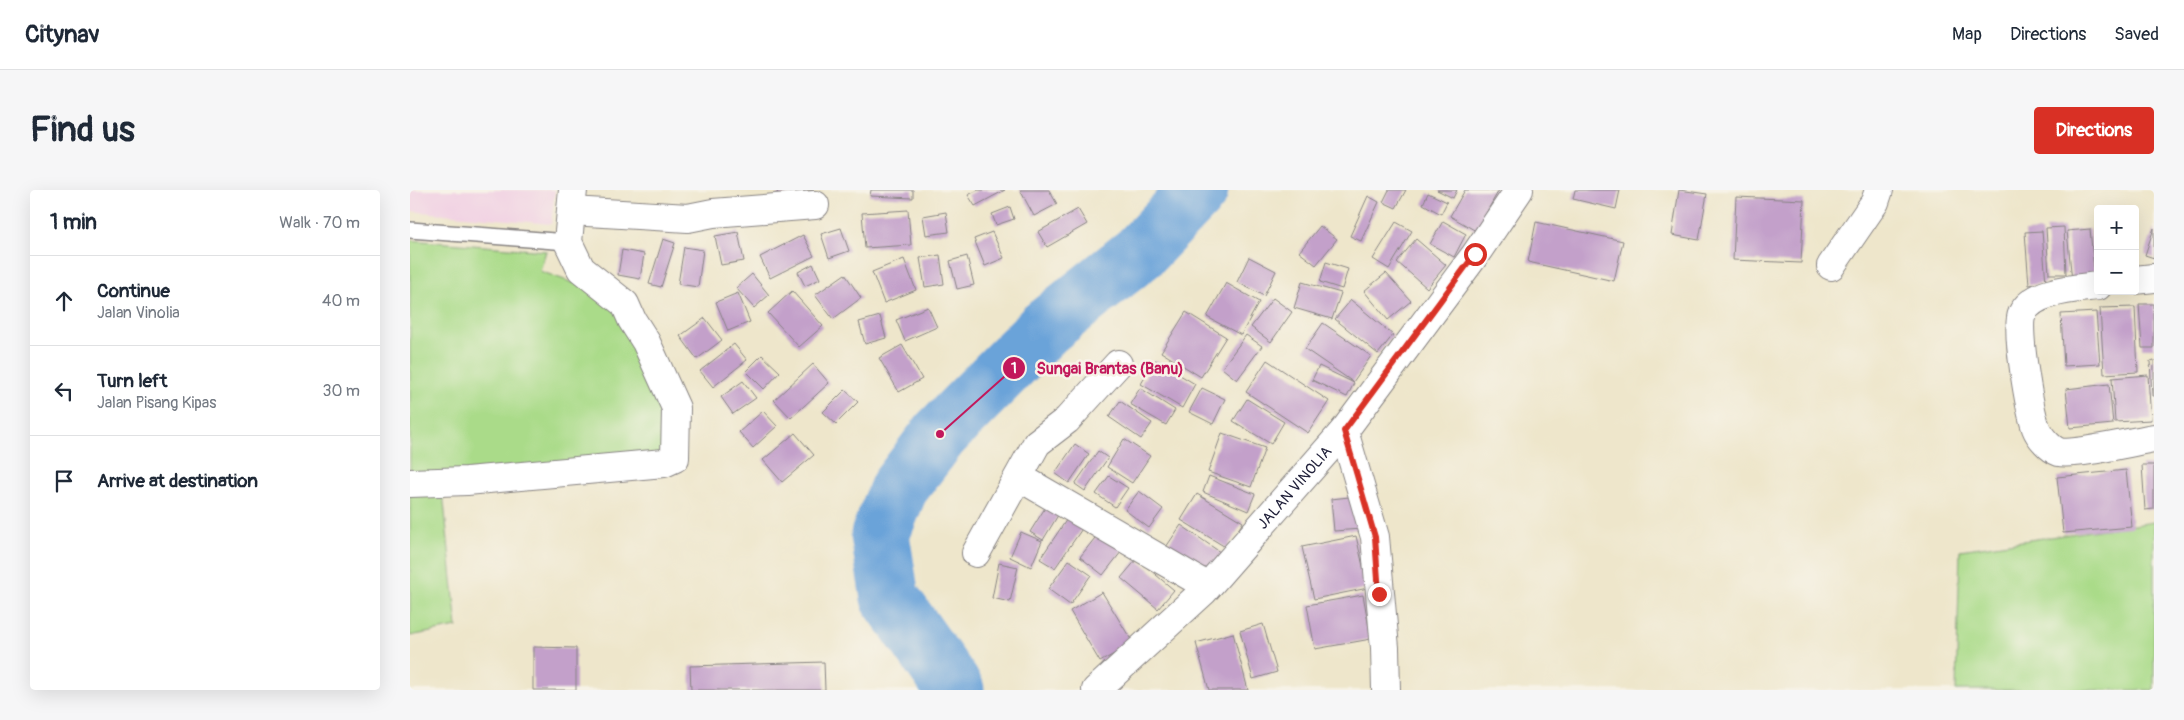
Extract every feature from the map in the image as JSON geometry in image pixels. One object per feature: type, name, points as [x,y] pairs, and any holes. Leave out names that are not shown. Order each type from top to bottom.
[{"type":"street","name":"JALAN VINOLIA","points":[[1096,690],[1207,586],[1344,431],[1475,254],[1519,190]]},
{"type":"street","points":[[1831,266],[1875,202],[1879,190]]},
{"type":"street","points":[[410,483],[477,480],[664,463],[675,458],[676,408],[625,304],[581,269],[568,242],[572,201],[688,218],[713,213],[815,205]]},
{"type":"street","points":[[2139,280],[2154,278]]},
{"type":"street","points":[[2094,286],[2050,292],[2033,302],[2022,314],[2020,331],[2036,430],[2048,444],[2059,452],[2077,452],[2154,438]]},
{"type":"street","points":[[976,554],[1037,443],[1067,420],[1118,364]]},
{"type":"street","points":[[1344,431],[1375,537],[1385,648],[1386,690]]},
{"type":"street","points":[[1019,477],[1207,586]]},
{"type":"lane","points":[[410,230],[568,242]]},
{"type":"shaded area","points":[[410,190],[555,190],[551,224],[410,211]]},
{"type":"green space","points":[[410,240],[546,251],[540,271],[573,283],[577,277],[617,304],[670,407],[666,455],[410,476]]},
{"type":"green space","points":[[443,493],[457,627],[410,636],[410,494]]},
{"type":"green space","points":[[2154,522],[2154,690],[1956,690],[1960,550]]},
{"type":"building","points":[[777,190],[814,190],[814,191],[778,196]]},
{"type":"building","points":[[871,190],[913,190],[913,198],[870,196]]},
{"type":"building","points":[[978,190],[1005,190],[975,206],[968,195]]},
{"type":"building","points":[[1020,190],[1049,190],[1057,204],[1034,216]]},
{"type":"building","points":[[1389,190],[1406,190],[1396,208],[1383,202]]},
{"type":"building","points":[[1437,190],[1457,190],[1453,198]]},
{"type":"building","points":[[1465,190],[1499,190],[1476,231],[1450,216]]},
{"type":"building","points":[[1575,190],[1620,190],[1616,209],[1573,199]]},
{"type":"building","points":[[1679,190],[1707,194],[1699,240],[1672,235]]},
{"type":"building","points":[[1428,193],[1447,202],[1441,214],[1423,204]]},
{"type":"building","points":[[1368,196],[1379,202],[1361,241],[1350,236]]},
{"type":"building","points":[[1736,197],[1804,200],[1801,263],[1733,260]]},
{"type":"building","points":[[1010,207],[1014,219],[996,225],[992,214]]},
{"type":"building","points":[[1078,209],[1087,224],[1047,247],[1038,232]]},
{"type":"building","points":[[908,210],[911,245],[865,248],[862,213]]},
{"type":"building","points":[[946,212],[949,232],[926,235],[923,216]]},
{"type":"building","points":[[1443,221],[1466,234],[1454,257],[1430,244]]},
{"type":"building","points":[[1396,222],[1412,231],[1389,269],[1373,259]]},
{"type":"building","points":[[1536,222],[1623,241],[1614,281],[1528,262]]},
{"type":"building","points":[[1320,226],[1337,239],[1316,265],[1299,252]]},
{"type":"building","points":[[2064,227],[2066,274],[2049,274],[2046,228]]},
{"type":"building","points":[[841,228],[849,251],[829,258],[821,234]]},
{"type":"building","points":[[2154,228],[2154,258],[2145,255]]},
{"type":"building","points":[[2090,229],[2094,279],[2072,281],[2067,231]]},
{"type":"building","points":[[2042,231],[2046,283],[2029,285],[2025,232]]},
{"type":"building","points":[[738,232],[744,261],[721,265],[715,236]]},
{"type":"building","points":[[992,232],[1004,258],[985,266],[974,239]]},
{"type":"building","points":[[803,235],[814,256],[770,278],[760,257]]},
{"type":"building","points":[[663,239],[675,243],[661,287],[649,284]]},
{"type":"building","points":[[1416,239],[1446,265],[1427,288],[1397,262]]},
{"type":"building","points":[[684,247],[703,250],[698,287],[678,284]]},
{"type":"building","points":[[622,250],[644,254],[640,279],[618,275]]},
{"type":"building","points":[[940,255],[944,284],[925,287],[920,258]]},
{"type":"building","points":[[967,256],[974,285],[957,289],[950,261]]},
{"type":"building","points":[[1249,257],[1276,271],[1264,296],[1237,282]]},
{"type":"building","points":[[904,259],[916,290],[884,303],[872,272]]},
{"type":"building","points":[[1326,262],[1348,269],[1342,289],[1320,282]]},
{"type":"building","points":[[813,264],[820,279],[805,286],[798,272]]},
{"type":"building","points":[[1386,273],[1411,301],[1388,320],[1364,291]]},
{"type":"building","points":[[752,274],[769,295],[754,308],[736,288]]},
{"type":"building","points":[[845,274],[861,298],[833,319],[815,295]]},
{"type":"building","points":[[1302,282],[1341,293],[1332,319],[1294,308]]},
{"type":"building","points":[[1226,283],[1259,302],[1241,335],[1207,317]]},
{"type":"building","points":[[792,291],[823,326],[799,347],[768,313]]},
{"type":"building","points":[[738,293],[750,322],[728,331],[716,302]]},
{"type":"building","points":[[1273,298],[1292,312],[1271,342],[1251,327]]},
{"type":"building","points":[[1351,300],[1393,335],[1378,354],[1335,319]]},
{"type":"building","points":[[2139,304],[2154,304],[2154,348],[2142,348]]},
{"type":"building","points":[[928,307],[937,327],[905,341],[896,320]]},
{"type":"building","points":[[2135,307],[2138,372],[2104,374],[2100,308]]},
{"type":"building","points":[[1186,312],[1226,337],[1201,377],[1161,352]]},
{"type":"building","points":[[2096,312],[2100,364],[2064,366],[2061,314]]},
{"type":"building","points":[[880,316],[886,338],[865,344],[859,322]]},
{"type":"building","points":[[705,318],[722,340],[697,359],[680,336]]},
{"type":"building","points":[[1323,323],[1371,356],[1353,382],[1305,349]]},
{"type":"building","points":[[1246,335],[1262,346],[1237,380],[1222,368]]},
{"type":"building","points":[[734,344],[747,360],[713,387],[700,371]]},
{"type":"building","points":[[902,345],[922,379],[899,392],[879,358]]},
{"type":"building","points":[[762,355],[780,372],[764,389],[746,371]]},
{"type":"building","points":[[1155,360],[1195,384],[1182,408],[1141,384]]},
{"type":"building","points":[[1267,360],[1329,401],[1308,433],[1246,392]]},
{"type":"building","points":[[2154,360],[2154,396],[2152,396],[2150,361]]},
{"type":"building","points":[[813,364],[829,383],[791,418],[774,400]]},
{"type":"building","points":[[1319,366],[1354,383],[1347,397],[1312,380]]},
{"type":"building","points":[[2148,375],[2151,420],[2115,422],[2112,378]]},
{"type":"building","points":[[743,381],[756,398],[733,414],[721,397]]},
{"type":"building","points":[[2109,384],[2113,424],[2070,428],[2066,389]]},
{"type":"building","points":[[1140,388],[1175,410],[1166,425],[1130,404]]},
{"type":"building","points":[[1202,388],[1225,399],[1213,424],[1189,412]]},
{"type":"building","points":[[845,390],[858,402],[836,424],[823,412]]},
{"type":"building","points":[[1247,399],[1284,422],[1271,444],[1233,421]]},
{"type":"building","points":[[1120,401],[1152,423],[1141,439],[1109,417]]},
{"type":"building","points":[[763,411],[777,426],[753,448],[739,432]]},
{"type":"building","points":[[795,433],[814,455],[782,482],[763,460]]},
{"type":"building","points":[[1222,433],[1265,448],[1251,487],[1208,472]]},
{"type":"building","points":[[1124,439],[1150,456],[1132,483],[1107,467]]},
{"type":"building","points":[[1075,444],[1089,454],[1069,483],[1055,473]]},
{"type":"building","points":[[1098,451],[1108,458],[1085,491],[1075,484]]},
{"type":"building","points":[[2142,465],[2154,465],[2154,509],[2145,510]]},
{"type":"building","points":[[2126,470],[2132,527],[2063,533],[2057,477]]},
{"type":"building","points":[[1109,476],[1128,488],[1115,507],[1096,494]]},
{"type":"building","points":[[1209,476],[1255,494],[1248,511],[1203,492]]},
{"type":"building","points":[[1139,491],[1163,509],[1149,528],[1125,510]]},
{"type":"building","points":[[1197,494],[1243,522],[1227,548],[1181,520]]},
{"type":"building","points":[[1358,496],[1361,529],[1334,531],[1331,499]]},
{"type":"building","points":[[1050,500],[1063,507],[1043,540],[1030,532]]},
{"type":"building","points":[[1071,513],[1086,523],[1055,568],[1040,559]]},
{"type":"building","points":[[1181,525],[1227,557],[1211,581],[1164,550]]},
{"type":"building","points":[[1102,529],[1125,547],[1103,575],[1080,557]]},
{"type":"building","points":[[1021,532],[1042,541],[1031,567],[1010,557]]},
{"type":"building","points":[[1356,536],[1368,588],[1314,599],[1302,547]]},
{"type":"building","points":[[1137,559],[1174,590],[1158,609],[1121,578]]},
{"type":"building","points":[[1069,560],[1091,575],[1070,605],[1048,589]]},
{"type":"building","points":[[999,563],[1018,567],[1010,602],[992,598]]},
{"type":"building","points":[[1102,592],[1133,643],[1100,662],[1070,611]]},
{"type":"building","points":[[1363,595],[1371,639],[1315,649],[1307,605]]},
{"type":"building","points":[[1263,624],[1277,672],[1253,679],[1240,631]]},
{"type":"building","points":[[1233,633],[1248,690],[1209,690],[1196,643]]},
{"type":"building","points":[[533,647],[576,648],[576,690],[533,690]]},
{"type":"building","points":[[824,662],[825,690],[691,690],[690,666]]},
{"type":"waterway","points":[[955,690],[890,598],[880,535],[899,488],[940,434],[1045,328],[1139,253],[1199,190]]},
{"type":"place","name":"Sungai Brantas (Banu)","points":[[940,434]]},
{"type":"route","points":[[1379,594],[1375,537],[1344,431],[1475,254]]}]
